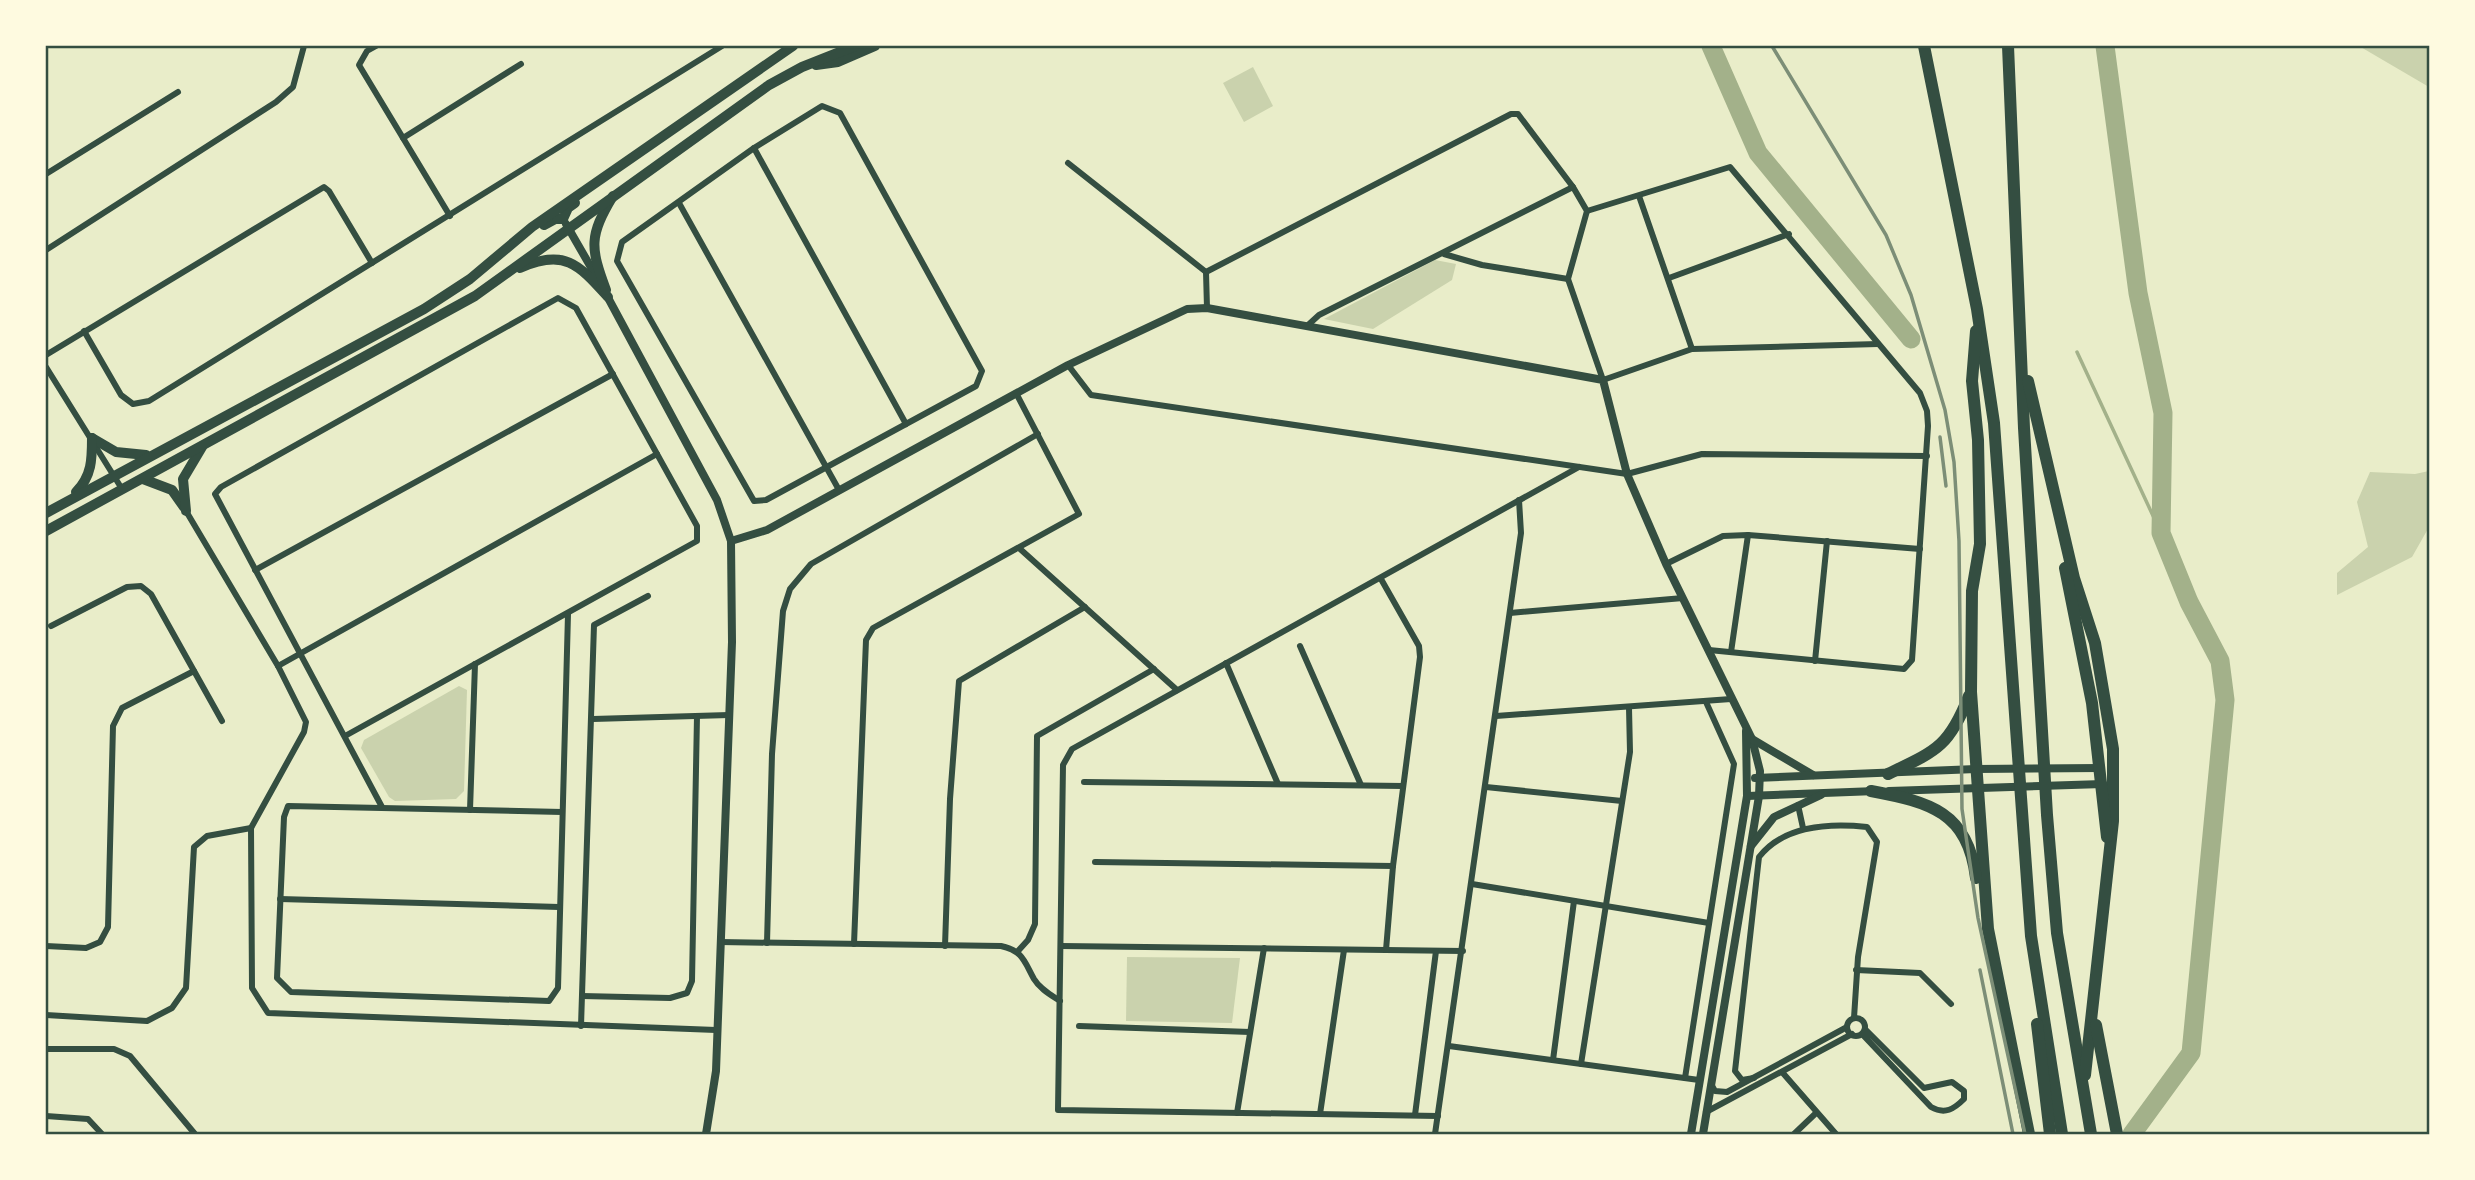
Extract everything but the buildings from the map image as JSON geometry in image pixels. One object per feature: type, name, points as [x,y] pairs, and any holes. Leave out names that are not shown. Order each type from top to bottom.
[{"type":"highway","points":[[1924,46],[1977,310],[1994,423],[2031,936],[2062,1134]]},
{"type":"highway","points":[[2008,46],[2021,353],[2047,815],[2057,933],[2090,1131]]},
{"type":"highway","points":[[1977,310],[1972,381],[1978,440],[1980,544],[1972,592],[1971,692],[1988,929]]},
{"type":"highway","points":[[2021,353],[2074,578],[2095,643],[2113,749],[2115,795],[2108,845],[2094,1015],[2083,1092]]},
{"type":"highway","points":[[2054,495],[2069,599],[2092,703],[2108,845]]},
{"type":"highway","points":[[1888,774],[1935,751],[1948,739],[1971,692]]},
{"type":"highway","points":[[1871,791],[1917,800],[1944,813],[1958,827],[1971,848],[1979,902],[1988,929],[2029,1135]]},
{"type":"highway","points":[[2039,996],[2038,1043],[2050,1135]]},
{"type":"highway","points":[[2094,1015],[2117,1135]]},
{"type":"main road","points":[[46,513],[71,496],[424,309],[470,279],[532,227],[793,46]]},
{"type":"main road","points":[[46,531],[448,311],[503,276],[566,223],[615,193],[769,85],[802,66],[855,46]]},
{"type":"main road","points":[[802,66],[838,62],[875,46]]},
{"type":"main road","points":[[566,223],[569,208],[601,186],[614,170]]},
{"type":"main road","points":[[608,297],[596,263],[593,234],[615,193]]},
{"type":"main road","points":[[509,247],[516,246],[548,222],[566,223]]},
{"type":"main road","points":[[503,276],[525,266],[561,259],[583,269],[608,297]]},
{"type":"main road","points":[[92,438],[116,452],[134,456],[152,454]]},
{"type":"main road","points":[[71,496],[89,476],[92,438]]},
{"type":"main road","points":[[186,510],[183,479],[202,447]]},
{"type":"main road","points":[[143,479],[172,490],[186,510]]},
{"type":"street","points":[[46,250],[276,102],[293,87],[304,46]]},
{"type":"street","points":[[376,46],[367,51],[359,65],[450,216]]},
{"type":"street","points":[[84,331],[121,395],[133,404],[149,401],[722,46]]},
{"type":"street","points":[[779,56],[785,46]]},
{"type":"street","points":[[403,138],[521,64]]},
{"type":"street","points":[[46,174],[178,92]]},
{"type":"street","points":[[822,106],[840,113],[982,371],[976,386],[766,500],[754,501],[618,261],[622,242],[754,148],[822,106]]},
{"type":"street","points":[[1206,272],[1511,114],[1523,119],[1573,187],[1587,211],[1568,279],[1603,380],[1627,474],[1666,564],[1746,731],[1752,739],[1804,772],[1823,778]]},
{"type":"street","points":[[754,148],[906,424]]},
{"type":"street","points":[[1068,163],[1206,272]]},
{"type":"street","points":[[1587,211],[1730,167],[1924,401],[1928,426],[1927,456],[1912,660],[1904,669],[1709,650]]},
{"type":"street","points":[[46,355],[324,187],[373,263]]},
{"type":"street","points":[[1307,326],[1319,315],[1573,187]]},
{"type":"street","points":[[1639,196],[1692,349]]},
{"type":"street","points":[[679,202],[839,490]]},
{"type":"street","points":[[566,223],[717,500],[731,541],[729,715],[716,1071],[706,1135]]},
{"type":"street","points":[[1669,278],[1788,234]]},
{"type":"street","points":[[1444,254],[1482,265],[1568,279]]},
{"type":"street","points":[[1206,272],[1207,308]]},
{"type":"street","points":[[345,736],[697,541],[696,526],[576,308],[558,298],[221,487],[215,494],[382,807]]},
{"type":"street","points":[[731,541],[767,530],[1068,365],[1178,312],[1207,308],[1603,380],[1692,349],[1878,344]]},
{"type":"street","points":[[1068,365],[1091,394],[1627,474],[1702,454],[1927,456]]},
{"type":"street","points":[[46,367],[122,489]]},
{"type":"street","points":[[255,570],[613,374]]},
{"type":"street","points":[[854,944],[866,640],[873,628],[1079,514],[1016,393]]},
{"type":"street","points":[[767,943],[772,754],[783,611],[790,589],[811,564],[1038,434]]},
{"type":"street","points":[[278,666],[299,651],[657,454]]},
{"type":"street","points":[[1438,1116],[1058,1110],[1063,765],[1072,749],[1579,467]]},
{"type":"street","points":[[1435,1135],[1521,533],[1520,500]]},
{"type":"street","points":[[186,510],[278,666],[306,722],[304,732],[251,828],[252,988],[268,1013],[716,1030]]},
{"type":"street","points":[[1666,564],[1723,536],[1748,534],[1920,549]]},
{"type":"street","points":[[1731,652],[1748,534]]},
{"type":"street","points":[[1815,661],[1827,541]]},
{"type":"street","points":[[1019,548],[1177,690]]},
{"type":"street","points":[[1381,579],[1419,646],[1420,657],[1393,866],[1386,950]]},
{"type":"street","points":[[51,626],[127,587],[141,586],[151,594],[222,722]]},
{"type":"street","points":[[580,1026],[593,719],[594,625],[648,596]]},
{"type":"street","points":[[1510,613],[1683,598]]},
{"type":"street","points":[[945,946],[959,681],[1085,607]]},
{"type":"street","points":[[562,812],[288,806],[284,817],[277,978],[291,992],[548,1001],[558,988],[568,614]]},
{"type":"street","points":[[1300,646],[1361,785]]},
{"type":"street","points":[[1226,663],[1278,784]]},
{"type":"street","points":[[470,810],[475,664]]},
{"type":"street","points":[[1018,951],[1035,924],[1037,736],[1154,669]]},
{"type":"street","points":[[46,946],[86,948],[100,942],[108,927],[113,726],[116,716],[122,708],[194,671]]},
{"type":"street","points":[[1496,716],[1731,699]]},
{"type":"street","points":[[1685,1078],[1734,764],[1706,702]]},
{"type":"street","points":[[1581,1064],[1631,742],[1629,708]]},
{"type":"street","points":[[593,719],[729,715]]},
{"type":"street","points":[[582,996],[670,998],[687,993],[692,981],[697,716]]},
{"type":"street","points":[[1691,1135],[1747,796],[1749,778],[1746,731]]},
{"type":"street","points":[[1703,1135],[1759,796],[1760,778],[1752,739]]},
{"type":"street","points":[[1749,778],[1823,778],[1976,769],[2101,768]]},
{"type":"street","points":[[1084,782],[1403,786]]},
{"type":"street","points":[[1747,796],[2103,784]]},
{"type":"street","points":[[1486,786],[1622,800]]},
{"type":"street","points":[[1749,848],[1774,817],[1827,792]]},
{"type":"street","points":[[1798,805],[1803,828]]},
{"type":"street","points":[[1710,1082],[1712,1088],[1721,1093],[1754,1078],[1847,1027],[1854,1018],[1856,970],[1877,842],[1867,827],[1803,828],[1767,847],[1759,858],[1735,1071],[1742,1080],[1754,1078]]},
{"type":"street","points":[[46,1014],[148,1021],[172,1008],[186,988],[194,847],[207,835],[251,828]]},
{"type":"street","points":[[1095,862],[1393,866]]},
{"type":"street","points":[[1472,884],[1709,923]]},
{"type":"street","points":[[280,899],[559,907]]},
{"type":"street","points":[[1553,1060],[1574,901]]},
{"type":"street","points":[[720,942],[1001,946],[1018,951],[1026,960],[1035,980],[1060,1001]]},
{"type":"street","points":[[1061,946],[1463,951]]},
{"type":"street","points":[[1237,1113],[1264,948]]},
{"type":"street","points":[[1320,1114],[1344,950]]},
{"type":"street","points":[[1415,1115],[1436,951]]},
{"type":"street","points":[[1856,970],[1920,973],[1951,1004]]},
{"type":"street","points":[[1854,1018],[1863,1020],[1863,1032],[1931,1107],[1946,1111],[1955,1108],[1964,1098],[1959,1085],[1952,1082],[1924,1088],[1863,1032]]},
{"type":"street","points":[[1079,1026],[1250,1032]]},
{"type":"street","points":[[1847,1027],[1852,1034]]},
{"type":"street","points":[[1706,1112],[1852,1034],[1863,1032]]},
{"type":"street","points":[[1449,1046],[1699,1080]]},
{"type":"street","points":[[46,1049],[114,1049],[130,1056],[195,1135]]},
{"type":"street","points":[[1782,1072],[1815,1114],[1836,1135]]},
{"type":"street","points":[[1794,1135],[1815,1114]]},
{"type":"street","points":[[46,1116],[88,1119],[102,1135]]},
{"type":"green space","points":[[2359,46],[2429,46],[2429,87]]},
{"type":"green space","points":[[1253,67],[1273,106],[1244,122],[1223,83]]},
{"type":"green space","points":[[1435,260],[1456,264],[1452,280],[1373,329],[1324,319]]},
{"type":"green space","points":[[2429,471],[2429,527],[2412,557],[2337,595],[2337,573],[2368,547],[2357,502],[2370,472],[2415,474]]},
{"type":"green space","points":[[459,686],[467,690],[464,791],[456,799],[395,801],[389,797],[361,748],[364,740]]},
{"type":"green space","points":[[1127,957],[1240,958],[1232,1023],[1126,1021]]},
{"type":"waterway","points":[[1711,46],[1758,153],[1911,339]]},
{"type":"waterway","points":[[2105,46],[2138,293],[2163,413],[2161,533],[2189,602],[2220,661],[2225,700],[2191,1053],[2132,1134]]},
{"type":"waterway","points":[[2077,352],[2161,533]]},
{"type":"railway","points":[[1772,46],[1886,235],[1911,295],[1945,410],[1954,462],[1959,541],[1962,809],[1978,918],[2025,1134]]},
{"type":"railway","points":[[1940,437],[1946,486]]},
{"type":"railway","points":[[1980,970],[2013,1134]]}]
